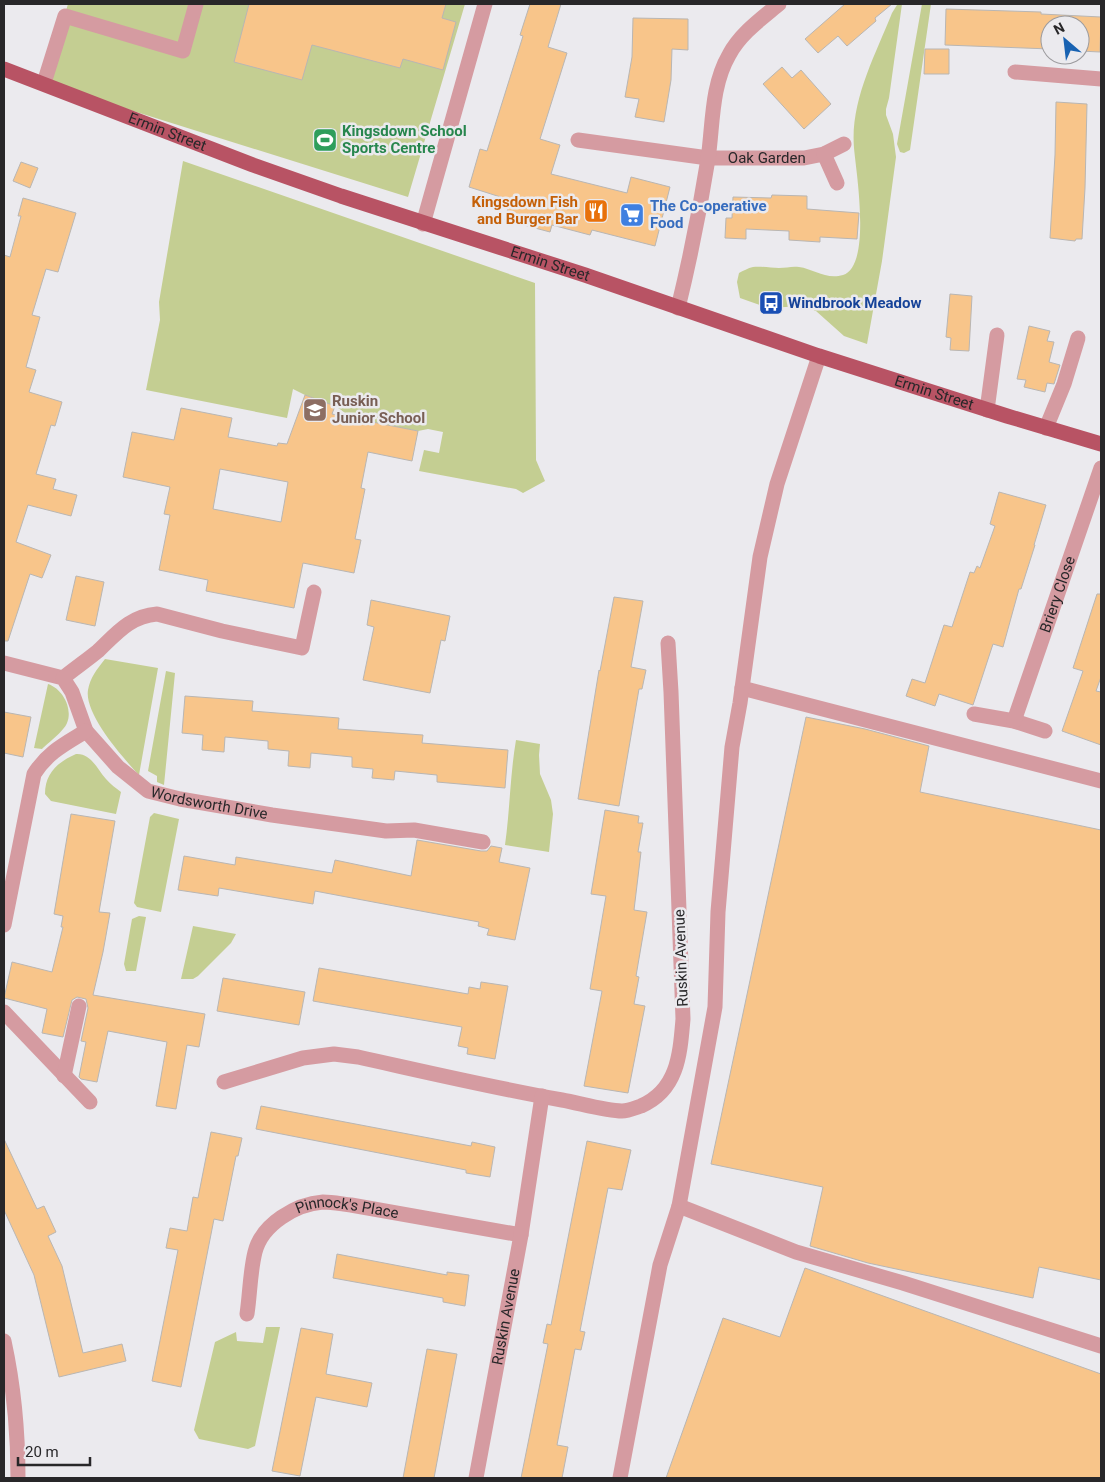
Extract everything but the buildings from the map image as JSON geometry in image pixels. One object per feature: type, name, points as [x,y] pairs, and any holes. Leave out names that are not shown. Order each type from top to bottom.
[{"type":"main road","name":"Ermin Street","points":[[4,69],[253,165],[424,224],[567,269],[819,356],[987,410],[1101,444]]},
{"type":"street","points":[[44,83],[65,16],[183,51],[196,4]]},
{"type":"street","points":[[424,224],[485,4]]},
{"type":"street","points":[[678,308],[694,239],[720,74],[729,55],[746,33],[779,4]]},
{"type":"street","points":[[1015,72],[1101,79]]},
{"type":"street","name":"Oak Garden","points":[[578,140],[708,158],[804,158],[824,154],[844,144]]},
{"type":"street","name":"Oak Garden","points":[[824,154],[837,183]]},
{"type":"street","points":[[987,410],[998,335]]},
{"type":"street","points":[[1046,428],[1064,384],[1078,338]]},
{"type":"street","points":[[620,1478],[660,1265],[679,1206],[715,1007],[718,912],[732,747],[760,557],[777,484],[819,356]]},
{"type":"street","name":"Briery Close","points":[[1014,721],[1101,468]]},
{"type":"street","points":[[4,663],[63,678],[124,626],[149,614],[157,614],[222,631],[302,648],[314,592]]},
{"type":"street","name":"Ruskin Avenue","points":[[224,1082],[302,1058],[334,1054],[358,1057],[622,1111],[642,1105],[660,1093],[676,1070],[683,1019],[668,643]]},
{"type":"street","name":"Wordsworth Drive","points":[[63,678],[72,692],[86,731],[118,767],[148,791],[180,799],[272,815],[386,831],[414,830],[483,842]]},
{"type":"street","points":[[742,688],[1101,781]]},
{"type":"street","points":[[974,714],[1014,721],[1044,732]]},
{"type":"street","points":[[4,925],[34,774],[44,760],[86,731]]},
{"type":"street","points":[[64,1076],[79,1006]]},
{"type":"street","points":[[4,1012],[90,1102]]},
{"type":"street","name":"Ruskin Avenue","points":[[476,1478],[521,1235],[542,1096]]},
{"type":"street","name":"Pinnock's Place","points":[[247,1314],[255,1251],[262,1237],[273,1224],[303,1206],[324,1202],[351,1205],[521,1235]]},
{"type":"street","points":[[679,1206],[796,1252],[903,1283],[1101,1346]]},
{"type":"street","points":[[4,1341],[18,1432],[18,1478]]},
{"type":"green space","name":"Kingsdown School Sports Centre","points":[[68,4],[465,4],[408,197],[44,83]]},
{"type":"green space","points":[[902,4],[886,109],[886,115],[893,134],[896,157],[882,261],[867,344],[844,336],[816,311],[803,306],[768,308],[740,298],[737,282],[739,273],[753,267],[799,267],[831,276],[843,275],[852,268],[857,255],[860,237],[859,196],[854,148],[856,113],[871,62],[892,13],[897,5]]},
{"type":"green space","points":[[922,4],[931,4],[910,150],[904,153],[900,152],[897,144]]},
{"type":"green space","points":[[183,161],[535,283],[536,460],[545,481],[523,493],[516,489],[419,471],[424,450],[439,453],[443,432],[428,429],[418,431],[354,419],[335,406],[293,389],[287,418],[146,390],[160,320],[159,302]]},
{"type":"green space","points":[[105,659],[158,668],[139,775],[106,735],[98,723],[88,700],[90,681]]},
{"type":"green space","points":[[166,671],[175,673],[164,785],[157,782],[157,776],[148,771]]},
{"type":"green space","points":[[48,684],[62,695],[68,706],[69,718],[63,730],[42,749],[34,748]]},
{"type":"green space","points":[[516,740],[540,744],[540,774],[551,800],[553,814],[549,852],[505,845]]},
{"type":"green space","points":[[76,754],[81,754],[90,759],[108,781],[121,792],[116,814],[51,801],[45,794],[50,774],[58,765]]},
{"type":"green space","points":[[154,813],[179,819],[161,912],[137,907],[134,903],[150,817]]},
{"type":"green space","points":[[139,916],[146,917],[136,971],[126,971],[124,964],[132,919]]},
{"type":"green space","points":[[193,926],[236,934],[231,943],[198,976],[193,979],[181,979]]},
{"type":"green space","points":[[266,1327],[280,1327],[255,1446],[248,1449],[199,1439],[194,1430],[215,1342],[236,1332],[237,1341],[263,1343]]},
{"type":"place","name":"Kingsdown School Sports Centre","points":[[325,140]]},
{"type":"place","name":"Kingsdown Fish and Burger Bar","points":[[596,211]]},
{"type":"place","name":"The Co-operative Food","points":[[632,215]]},
{"type":"place","name":"Windbrook Meadow","points":[[771,303]]},
{"type":"place","name":"Ruskin Junior School","points":[[315,410]]}]
